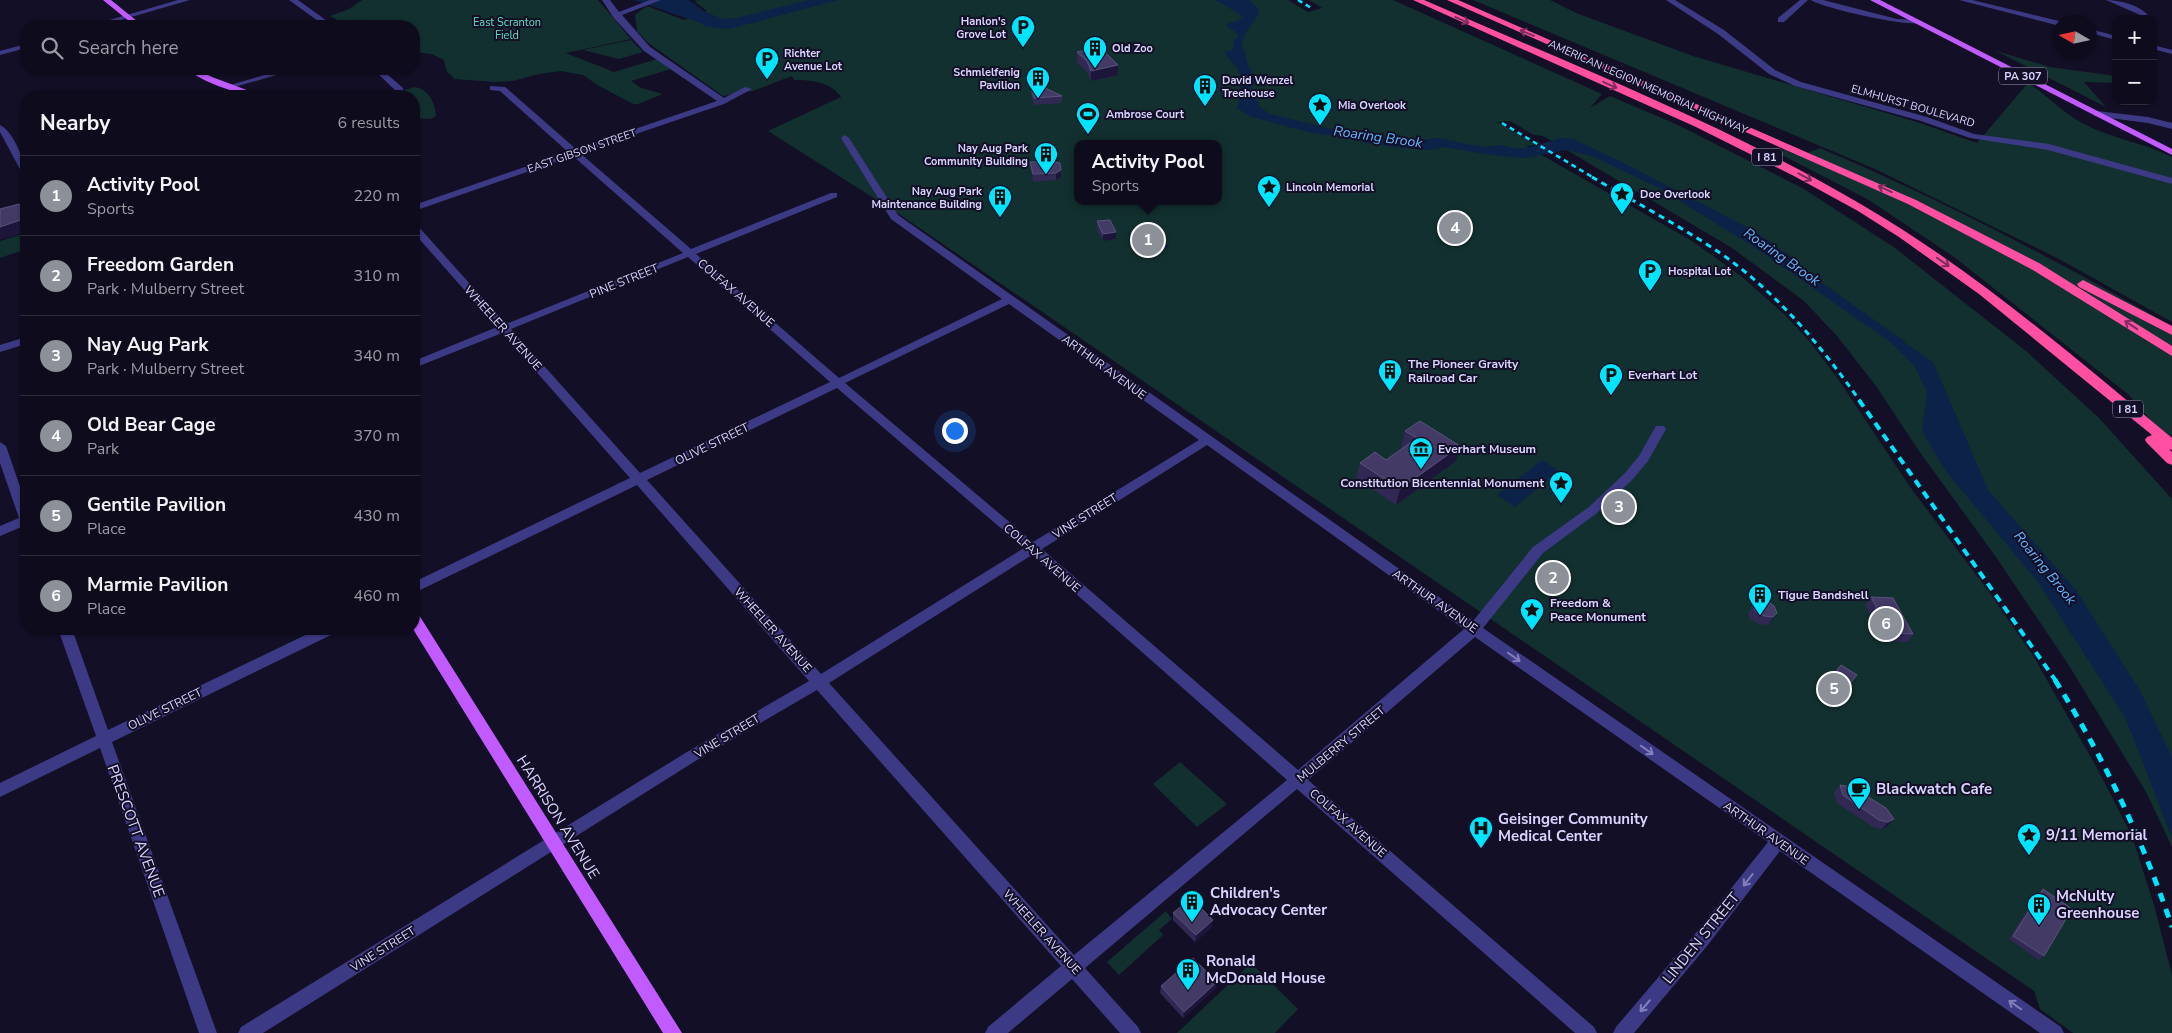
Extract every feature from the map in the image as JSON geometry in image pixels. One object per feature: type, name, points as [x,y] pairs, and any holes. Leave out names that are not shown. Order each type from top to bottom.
[{"type":"highway","name":"AMERICAN LEGION MEMORIAL HIGHWAY","points":[[1417,0],[1704,126],[1831,191],[1892,227],[1957,271],[2022,321],[2172,445]]},
{"type":"highway","name":"AMERICAN LEGION MEMORIAL HIGHWAY","points":[[1451,0],[1733,122],[1929,210],[2035,266],[2172,352]]},
{"type":"highway","points":[[1929,210],[2015,248],[2172,332]]},
{"type":"highway","points":[[2084,372],[2172,460]]},
{"type":"main road","points":[[107,0],[131,20]]},
{"type":"main road","name":"PA 307","points":[[1874,0],[2172,152]]},
{"type":"main road","points":[[201,75],[243,90]]},
{"type":"main road","name":"HARRISON AVENUE","points":[[420,629],[673,1033]]},
{"type":"street","points":[[116,20],[186,0]]},
{"type":"street","points":[[293,0],[321,20]]},
{"type":"street","points":[[606,0],[616,15],[647,49],[723,101]]},
{"type":"street","points":[[616,15],[657,0]]},
{"type":"street","name":"ELMHURST BOULEVARD","points":[[1670,0],[1721,32],[1772,72],[1798,84],[1924,119],[1972,136],[2049,147],[2172,181]]},
{"type":"street","points":[[1781,20],[1804,0]]},
{"type":"street","points":[[1815,0],[1897,21],[1919,22]]},
{"type":"street","points":[[1963,0],[2052,22]]},
{"type":"street","points":[[2110,0],[2141,12],[2144,15]]},
{"type":"street","points":[[2097,33],[2112,37]]},
{"type":"street","points":[[0,53],[20,48]]},
{"type":"street","points":[[2157,48],[2172,52]]},
{"type":"street","points":[[231,86],[272,75]]},
{"type":"street","points":[[384,75],[400,90]]},
{"type":"street","name":"COLFAX AVENUE","points":[[493,88],[502,89],[574,154],[1033,549],[1588,1033]]},
{"type":"street","name":"EAST GIBSON STREET","points":[[420,206],[723,101],[748,89]]},
{"type":"street","points":[[2098,114],[2148,120],[2172,126]]},
{"type":"street","points":[[0,128],[5,132],[20,161]]},
{"type":"street","name":"ARTHUR AVENUE","points":[[845,138],[894,217],[1474,629],[2055,1033]]},
{"type":"street","name":"PINE STREET","points":[[420,363],[834,195]]},
{"type":"street","points":[[0,216],[20,210]]},
{"type":"street","name":"WHEELER AVENUE","points":[[420,234],[1132,1033]]},
{"type":"street","name":"OLIVE STREET","points":[[420,585],[1010,300]]},
{"type":"street","points":[[0,349],[20,342]]},
{"type":"street","name":"MULBERRY STREET","points":[[994,1033],[1298,780],[1474,629],[1489,613],[1538,550],[1593,510],[1629,476],[1644,458],[1660,429]]},
{"type":"street","name":"VINE STREET","points":[[247,1033],[692,756],[818,682],[1207,440]]},
{"type":"street","points":[[0,446],[20,503]]},
{"type":"street","points":[[0,531],[20,523]]},
{"type":"street","name":"PRESCOTT AVENUE","points":[[67,635],[208,1033]]},
{"type":"street","name":"OLIVE STREET","points":[[0,790],[103,738],[318,635]]},
{"type":"street","name":"LINDEN STREET","points":[[1622,1033],[1701,940],[1778,842]]},
{"type":"green space","name":"East Scranton Field","points":[[362,0],[598,0],[631,39],[566,53],[614,72],[657,59],[671,69],[631,81],[641,88],[663,94],[638,104],[633,104],[583,75],[561,71],[539,74],[513,81],[495,82],[455,79],[447,72],[444,60],[432,54],[420,53],[420,20],[337,20],[330,16],[349,9]]},
{"type":"green space","points":[[1288,0],[1308,12],[1322,8],[1309,0],[1393,0],[1602,94],[1590,108],[1610,96],[1678,125],[1804,189],[1895,248],[2026,351],[2099,418],[2172,499],[2172,847],[2146,792],[2068,664],[1996,557],[1919,451],[1876,386],[1837,336],[1804,301],[1732,248],[1543,136],[1534,135],[1510,121],[1497,122],[1536,145],[1526,146],[1692,241],[1741,276],[1785,315],[1810,342],[1838,379],[1913,491],[1986,588],[2034,657],[2098,770],[2132,836],[2154,905],[2172,975],[2172,1033],[2073,1033],[2040,1009],[2034,991],[899,214],[768,131],[841,97],[832,88],[814,81],[794,80],[792,76],[753,91],[723,96],[647,42],[637,31],[635,15],[647,6],[684,20],[707,11],[694,1]]},
{"type":"green space","points":[[1473,0],[1550,0],[1576,13],[1693,56],[1920,123],[1977,143],[2028,83],[2069,115],[2084,124],[2106,134],[2151,148],[2172,157],[2172,322],[2059,259],[1875,169]]},
{"type":"green space","points":[[631,40],[643,52],[619,59],[583,50]]},
{"type":"green space","points":[[1996,51],[2050,67],[2112,75],[2112,83],[2084,82],[2106,107]]},
{"type":"green space","points":[[415,87],[428,94],[434,106],[436,116],[431,119],[420,118],[420,90],[404,90]]},
{"type":"green space","points":[[1820,148],[1910,188],[1998,232],[2172,326],[2172,445],[2129,395],[1954,257],[1869,200],[1780,154],[1784,149],[1799,156]]},
{"type":"green space","points":[[20,235],[20,251],[0,258],[0,241]]},
{"type":"green space","points":[[1180,762],[1227,804],[1197,827],[1153,784]]},
{"type":"green space","points":[[1166,911],[1172,919],[1159,930],[1163,935],[1119,975],[1107,962]]},
{"type":"green space","points":[[1251,963],[1298,1009],[1275,1033],[1177,1033]]},
{"type":"water","points":[[634,0],[689,0],[705,12],[723,19],[736,18],[809,0],[838,0],[729,29],[706,27],[703,24]]},
{"type":"water","points":[[1215,0],[1249,0],[1259,9],[1256,19],[1247,30],[1242,47],[1256,82],[1251,86],[1251,92],[1248,93],[1248,96],[1251,98],[1257,97],[1256,99],[1261,108],[1270,114],[1361,136],[1413,141],[1438,138],[1482,147],[1501,145],[1512,148],[1527,148],[1561,138],[1573,139],[1624,163],[1754,231],[1795,259],[1811,278],[1933,362],[1988,490],[2076,590],[2139,689],[2172,757],[2172,838],[2126,719],[2038,582],[1945,470],[1922,431],[1927,392],[1914,365],[1889,341],[1757,249],[1659,188],[1592,156],[1566,150],[1525,158],[1491,155],[1444,147],[1430,150],[1393,147],[1366,143],[1355,138],[1312,133],[1249,116],[1237,108],[1242,80],[1238,69],[1224,52],[1233,50],[1233,42],[1238,36],[1236,32],[1228,28],[1227,24],[1237,21],[1243,16]]},
{"type":"water","points":[[1146,231],[1148,234],[1159,232],[1169,247],[1157,249],[1154,246],[1137,249],[1128,234]]},
{"type":"water","points":[[1542,460],[1559,471],[1515,507],[1497,495]]},
{"type":"building","points":[[1100,47],[1118,65],[1091,71],[1087,61],[1077,52]]},
{"type":"building","points":[[1043,87],[1062,96],[1034,98],[1031,88]]},
{"type":"building","points":[[1052,161],[1060,163],[1061,170],[1056,173],[1033,174],[1030,162]]},
{"type":"building","points":[[19,204],[20,220],[0,227],[0,209]]},
{"type":"building","points":[[1110,220],[1116,232],[1103,234],[1097,221]]},
{"type":"building","points":[[1420,421],[1460,446],[1400,489],[1360,463],[1375,452],[1386,460],[1417,438],[1405,431]]},
{"type":"building","points":[[1871,597],[1893,598],[1913,634],[1890,633]]},
{"type":"building","points":[[1757,601],[1767,601],[1774,606],[1777,613],[1773,617],[1764,616],[1755,611],[1753,605]]},
{"type":"building","points":[[1841,665],[1857,675],[1838,698],[1822,688]]},
{"type":"building","points":[[1840,785],[1852,787],[1886,808],[1894,819],[1888,822],[1879,820],[1843,795]]},
{"type":"building","name":"McNulty Greenhouse","points":[[2043,889],[2072,909],[2044,956],[2013,936]]},
{"type":"building","name":"Children's Advocacy Center","points":[[1191,898],[1213,920],[1196,935],[1173,913]]},
{"type":"building","name":"Ronald McDonald House","points":[[1193,958],[1217,982],[1184,1012],[1161,986]]},
{"type":"waterway","name":"Roaring Brook","points":[[1807,274],[1903,342]]},
{"type":"railway","points":[[1298,0],[1313,9]]},
{"type":"railway","points":[[1502,123],[1594,178]]},
{"type":"railway","points":[[1592,177],[1723,255],[1763,287],[1798,322],[1860,401]]},
{"type":"railway","points":[[1859,400],[2056,681]]},
{"type":"railway","points":[[2055,680],[2090,740],[2121,800],[2148,862],[2172,927]]},
{"type":"place","name":"Hanlon's Grove Lot","points":[[1023,48]]},
{"type":"place","name":"Old Zoo","points":[[1095,69]]},
{"type":"place","name":"Richter Avenue Lot","points":[[767,80]]},
{"type":"place","name":"Schmlelfenig Pavilion","points":[[1038,99]]},
{"type":"place","name":"David Wenzel Treehouse","points":[[1205,107]]},
{"type":"place","name":"Mia Overlook","points":[[1320,126]]},
{"type":"place","name":"Ambrose Court","points":[[1088,135]]},
{"type":"place","name":"Nay Aug Park Community Building","points":[[1046,175]]},
{"type":"place","name":"Lincoln Memorial","points":[[1269,208]]},
{"type":"place","name":"Doe Overlook","points":[[1622,215]]},
{"type":"place","name":"Nay Aug Park Maintenance Building","points":[[1000,218]]},
{"type":"place","name":"Old Bear Cage","points":[[1455,228]]},
{"type":"place","name":"Activity Pool","points":[[1148,240]]},
{"type":"place","name":"Hospital Lot","points":[[1650,292]]},
{"type":"place","name":"The Pioneer Gravity Railroad Car","points":[[1390,392]]},
{"type":"place","name":"Everhart Lot","points":[[1611,396]]},
{"type":"place","name":"Everhart Museum","points":[[1421,470]]},
{"type":"place","name":"Constitution Bicentennial Monument","points":[[1561,504]]},
{"type":"place","name":"Nay Aug Park","points":[[1619,507]]},
{"type":"place","name":"Freedom Garden","points":[[1553,578]]},
{"type":"place","name":"Tigue Bandshell","points":[[1760,616]]},
{"type":"place","name":"Marmie Pavilion","points":[[1886,624]]},
{"type":"place","name":"Freedom & Peace Monument","points":[[1532,631]]},
{"type":"place","name":"Gentile Pavilion","points":[[1834,689]]},
{"type":"place","name":"Blackwatch Cafe","points":[[1859,810]]},
{"type":"place","name":"Geisinger Community Medical Center","points":[[1481,849]]},
{"type":"place","name":"9/11 Memorial","points":[[2029,856]]},
{"type":"place","name":"Children's Advocacy Center","points":[[1192,923]]},
{"type":"place","name":"McNulty Greenhouse","points":[[2039,926]]},
{"type":"place","name":"Ronald McDonald House","points":[[1188,991]]}]
